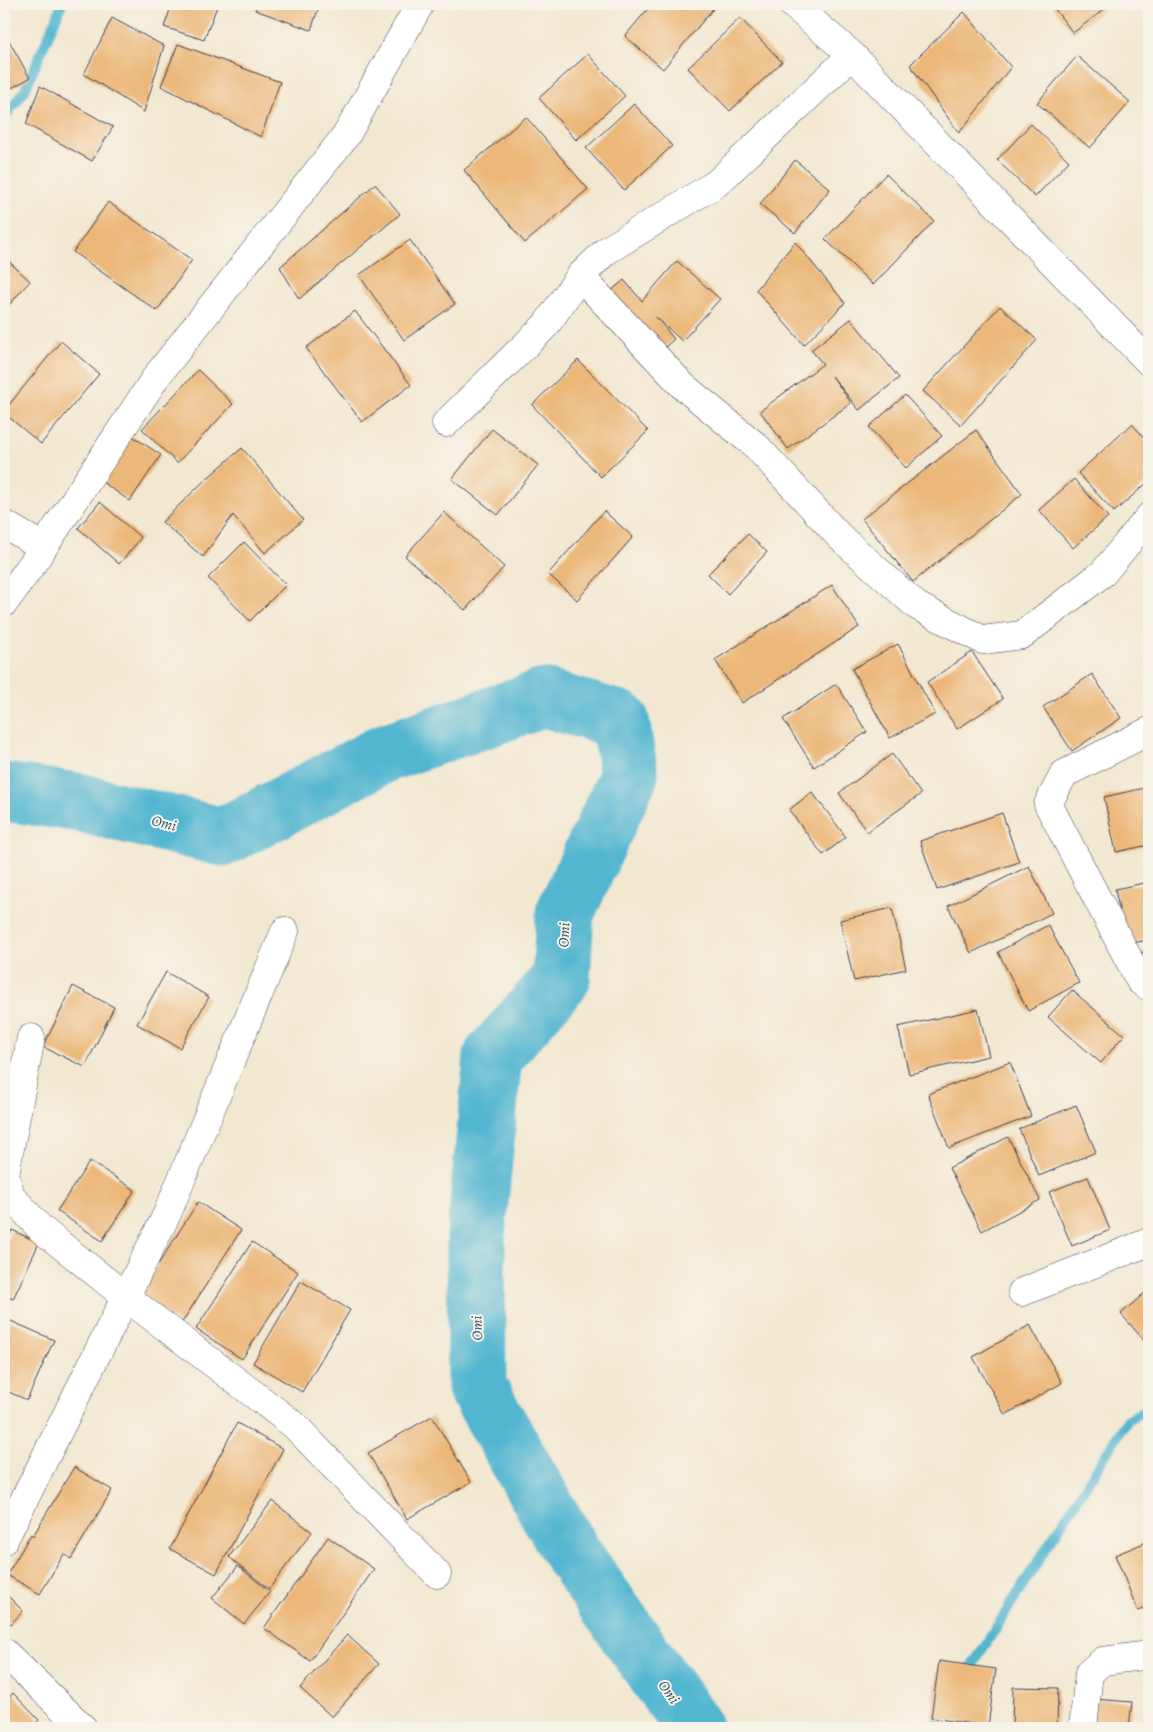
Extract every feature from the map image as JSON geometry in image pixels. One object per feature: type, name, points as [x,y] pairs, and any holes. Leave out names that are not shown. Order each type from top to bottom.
[{"type":"street","points":[[4,603],[43,548],[156,376],[347,134],[420,4]]},
{"type":"street","points":[[792,4],[852,55],[1149,362]]},
{"type":"street","points":[[446,424],[546,325],[580,276],[606,251],[717,183],[852,55]]},
{"type":"street","points":[[580,276],[684,386],[756,446],[840,537],[917,606],[983,640],[1022,635],[1103,573],[1149,517]]},
{"type":"street","points":[[4,524],[43,548]]},
{"type":"street","points":[[1149,731],[1064,774],[1048,804],[1140,981],[1149,987]]},
{"type":"street","points":[[4,1540],[167,1214],[285,931]]},
{"type":"street","points":[[31,1038],[5,1174],[11,1196],[41,1229],[126,1297],[294,1425],[437,1574]]},
{"type":"street","points":[[1022,1292],[1149,1242]]},
{"type":"street","points":[[4,1652],[83,1728]]},
{"type":"street","points":[[1083,1728],[1089,1673],[1103,1661],[1149,1656]]},
{"type":"building","points":[[172,4],[218,4],[204,40],[164,27]]},
{"type":"building","points":[[258,4],[320,4],[311,30],[255,10]]},
{"type":"building","points":[[652,4],[717,4],[663,69],[625,36]]},
{"type":"building","points":[[1051,4],[1111,4],[1073,33]]},
{"type":"building","points":[[964,12],[1011,67],[959,133],[910,65]]},
{"type":"building","points":[[112,18],[164,46],[144,112],[84,74]]},
{"type":"building","points":[[740,18],[782,62],[730,111],[688,68]]},
{"type":"building","points":[[8,39],[30,78],[4,92],[4,41]]},
{"type":"building","points":[[178,44],[280,82],[261,137],[161,86]]},
{"type":"building","points":[[588,54],[625,96],[576,140],[539,98]]},
{"type":"building","points":[[1077,56],[1130,102],[1090,148],[1037,103]]},
{"type":"building","points":[[40,86],[113,127],[92,161],[26,124]]},
{"type":"building","points":[[634,104],[672,146],[624,190],[586,148]]},
{"type":"building","points":[[526,117],[588,189],[525,243],[464,170]]},
{"type":"building","points":[[1031,124],[1069,161],[1035,197],[997,160]]},
{"type":"building","points":[[795,160],[830,189],[795,233],[760,204]]},
{"type":"building","points":[[886,174],[934,221],[873,285],[825,239]]},
{"type":"building","points":[[375,184],[400,214],[299,299],[280,267]]},
{"type":"building","points":[[108,202],[192,260],[157,311],[73,252]]},
{"type":"building","points":[[410,240],[455,304],[404,340],[359,275]]},
{"type":"building","points":[[795,242],[845,303],[804,345],[756,290]]},
{"type":"building","points":[[4,257],[30,281],[9,305],[4,301]]},
{"type":"building","points":[[677,261],[720,299],[682,341],[656,317],[674,339],[653,358],[603,298],[624,280],[642,301]]},
{"type":"building","points":[[1000,306],[1037,340],[961,425],[923,391]]},
{"type":"building","points":[[355,311],[411,385],[362,422],[306,348]]},
{"type":"building","points":[[851,319],[899,378],[859,410],[832,376],[851,403],[788,449],[760,411],[823,364],[811,350]]},
{"type":"building","points":[[61,341],[99,374],[41,444],[4,411]]},
{"type":"building","points":[[578,360],[648,431],[601,477],[532,405]]},
{"type":"building","points":[[198,370],[233,404],[177,463],[142,429]]},
{"type":"building","points":[[905,395],[942,436],[906,468],[869,427]]},
{"type":"building","points":[[1132,424],[1149,443],[1149,481],[1114,512],[1078,473]]},
{"type":"building","points":[[492,429],[538,465],[498,515],[452,479]]},
{"type":"building","points":[[976,430],[1022,494],[913,582],[862,519]]},
{"type":"building","points":[[132,436],[161,455],[130,501],[102,482]]},
{"type":"building","points":[[242,448],[303,520],[265,553],[233,515],[203,557],[162,522],[204,481]]},
{"type":"building","points":[[1074,479],[1108,517],[1073,548],[1039,510]]},
{"type":"building","points":[[100,502],[141,538],[119,564],[78,528]]},
{"type":"building","points":[[604,511],[633,537],[577,600],[548,574]]},
{"type":"building","points":[[444,512],[504,567],[465,610],[405,556]]},
{"type":"building","points":[[748,534],[767,552],[728,594],[708,574]]},
{"type":"building","points":[[244,542],[286,585],[250,621],[208,578]]},
{"type":"building","points":[[832,585],[859,627],[742,703],[715,660]]},
{"type":"building","points":[[898,644],[935,714],[890,738],[852,669]]},
{"type":"building","points":[[972,652],[1003,699],[957,729],[927,682]]},
{"type":"building","points":[[1092,674],[1121,718],[1072,751],[1043,707]]},
{"type":"building","points":[[836,684],[867,732],[814,767],[783,719]]},
{"type":"building","points":[[892,754],[921,794],[867,832],[839,793]]},
{"type":"building","points":[[1149,787],[1149,845],[1116,852],[1104,797]]},
{"type":"building","points":[[812,792],[846,837],[823,855],[789,810]]},
{"type":"building","points":[[1002,813],[1019,862],[937,890],[920,841]]},
{"type":"building","points":[[1029,866],[1052,913],[971,953],[948,906]]},
{"type":"building","points":[[1149,882],[1149,940],[1126,944],[1115,889]]},
{"type":"building","points":[[892,908],[906,969],[854,981],[840,920]]},
{"type":"building","points":[[1048,925],[1079,983],[1028,1011],[998,952]]},
{"type":"building","points":[[1149,949],[1149,971],[1141,953]]},
{"type":"building","points":[[166,972],[209,997],[180,1048],[137,1024]]},
{"type":"building","points":[[73,986],[114,1007],[85,1067],[43,1047]]},
{"type":"building","points":[[1072,990],[1124,1035],[1101,1063],[1048,1017]]},
{"type":"building","points":[[978,1009],[989,1056],[909,1074],[898,1027]]},
{"type":"building","points":[[1010,1062],[1031,1116],[949,1148],[928,1094]]},
{"type":"building","points":[[1076,1105],[1096,1152],[1039,1176],[1019,1129]]},
{"type":"building","points":[[1008,1137],[1040,1200],[982,1231],[949,1168]]},
{"type":"building","points":[[90,1161],[135,1190],[102,1241],[57,1211]]},
{"type":"building","points":[[1088,1177],[1110,1230],[1072,1246],[1049,1192]]},
{"type":"building","points":[[198,1202],[241,1230],[181,1324],[138,1296]]},
{"type":"building","points":[[12,1230],[39,1243],[13,1299],[4,1295],[4,1248]]},
{"type":"building","points":[[252,1242],[298,1272],[242,1359],[196,1329]]},
{"type":"building","points":[[301,1281],[350,1310],[302,1392],[253,1363]]},
{"type":"building","points":[[1149,1289],[1149,1346],[1121,1314]]},
{"type":"building","points":[[4,1318],[54,1340],[27,1400],[4,1390]]},
{"type":"building","points":[[1030,1325],[1062,1383],[1005,1415],[973,1357]]},
{"type":"building","points":[[432,1416],[471,1482],[407,1519],[368,1453]]},
{"type":"building","points":[[237,1423],[283,1449],[216,1574],[170,1549]]},
{"type":"building","points":[[74,1467],[112,1490],[71,1559],[64,1554],[40,1594],[7,1575],[31,1534],[33,1536]]},
{"type":"building","points":[[272,1501],[312,1532],[269,1589],[229,1557]]},
{"type":"building","points":[[328,1537],[374,1569],[310,1661],[264,1628]]},
{"type":"building","points":[[1149,1541],[1149,1606],[1138,1611],[1115,1555]]},
{"type":"building","points":[[238,1566],[270,1592],[244,1624],[212,1598]]},
{"type":"building","points":[[7,1595],[23,1611],[11,1624],[4,1618],[4,1599]]},
{"type":"building","points":[[347,1635],[379,1664],[332,1717],[300,1688]]},
{"type":"building","points":[[939,1661],[996,1669],[988,1726],[931,1718]]},
{"type":"building","points":[[1013,1687],[1058,1688],[1057,1728],[1012,1728]]},
{"type":"building","points":[[13,1693],[39,1720],[31,1728],[15,1728],[4,1717],[4,1703]]},
{"type":"building","points":[[1081,1698],[1132,1702],[1129,1728],[1079,1728]]},
{"type":"waterway","points":[[4,118],[25,90],[62,4]]},
{"type":"waterway","name":"Omi","points":[[4,792],[77,802],[223,837],[385,753],[544,698],[620,720],[629,775],[565,913],[561,979],[493,1056],[476,1234],[477,1387],[573,1555],[694,1728]]},
{"type":"waterway","points":[[965,1677],[1128,1419],[1149,1408]]},
{"type":"waterway","points":[[933,1728],[946,1708]]}]
